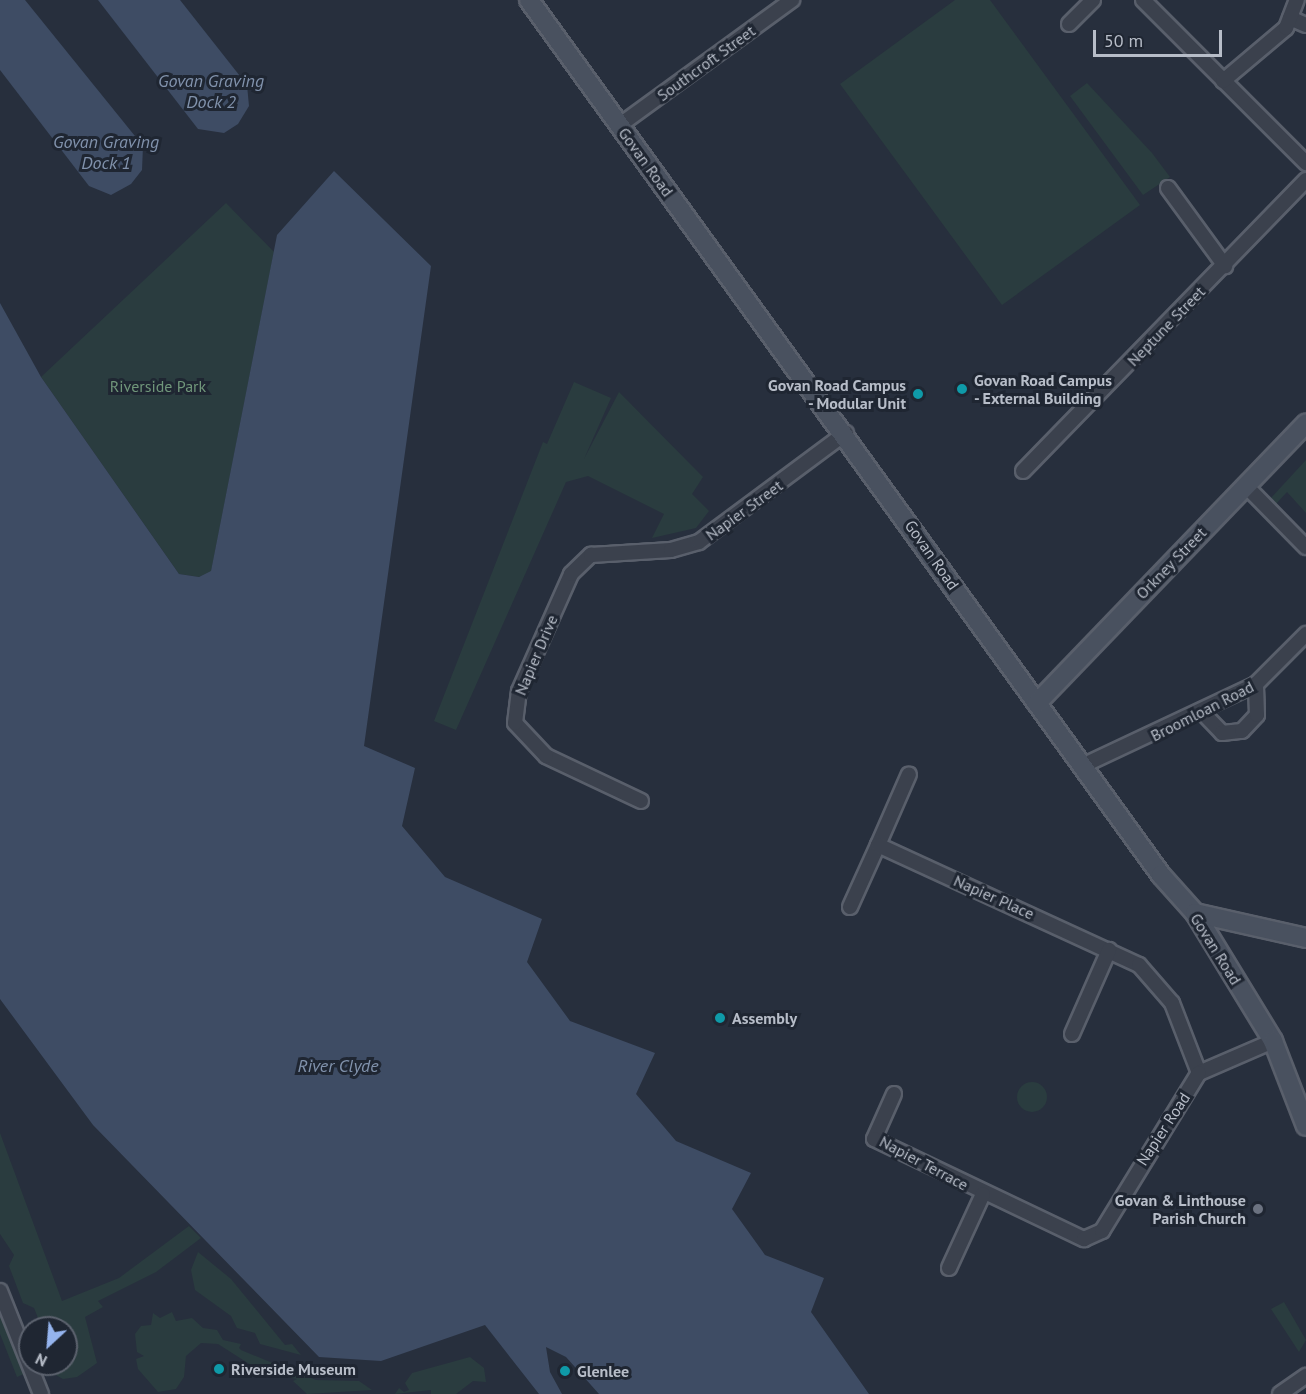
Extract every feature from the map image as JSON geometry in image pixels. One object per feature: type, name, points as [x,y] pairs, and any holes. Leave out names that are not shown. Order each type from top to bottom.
[{"type":"street","name":"Govan Road","points":[[529,0],[846,433],[1082,766],[1195,913],[1273,1041],[1306,1126]]},
{"type":"street","name":"Southcroft Street","points":[[620,125],[792,0]]},
{"type":"street","points":[[1069,24],[1093,0]]},
{"type":"street","points":[[1143,0],[1306,163]]},
{"type":"street","points":[[1223,81],[1276,38],[1290,18],[1297,0]]},
{"type":"street","points":[[1290,18],[1306,25]]},
{"type":"street","name":"Neptune Street","points":[[1023,471],[1225,266],[1306,180]]},
{"type":"street","points":[[1168,188],[1225,266]]},
{"type":"street","name":"Orkney Street","points":[[1037,703],[1306,423]]},
{"type":"street","name":"Napier Street","points":[[627,550],[671,550],[699,542],[846,433]]},
{"type":"street","points":[[1245,485],[1306,547]]},
{"type":"street","name":"Napier Drive","points":[[627,550],[591,555],[571,574],[519,692],[515,723],[546,756],[641,801]]},
{"type":"street","name":"Broomloan Road","points":[[1082,766],[1202,712],[1256,684],[1306,634]]},
{"type":"street","points":[[1202,712],[1222,733],[1242,731],[1257,715],[1256,684]]},
{"type":"street","points":[[850,907],[909,774]]},
{"type":"street","name":"Napier Place","points":[[878,845],[1110,950],[1160,985],[1200,1073]]},
{"type":"street","points":[[1195,913],[1306,938]]},
{"type":"street","points":[[1072,1035],[1110,950]]},
{"type":"street","points":[[1200,1073],[1273,1041]]},
{"type":"street","name":"Napier Road","points":[[1084,1239],[1102,1231],[1200,1073]]},
{"type":"street","name":"Napier Terrace","points":[[894,1094],[874,1139],[983,1194],[1084,1239]]},
{"type":"street","name":"Napier Terrace","points":[[949,1268],[983,1194]]},
{"type":"street","points":[[0,1291],[41,1394]]},
{"type":"street","points":[[1280,1394],[1306,1376]]},
{"type":"green space","points":[[955,0],[990,0],[1140,205],[1002,305],[840,84]]},
{"type":"green space","points":[[1087,83],[1152,153],[1170,177],[1143,195],[1070,96]]},
{"type":"green space","name":"Riverside Park","points":[[226,203],[274,252],[211,572],[199,577],[179,574],[41,377]]},
{"type":"green space","points":[[574,382],[611,398],[584,459],[619,392],[703,477],[692,494],[709,511],[696,528],[652,538],[664,514],[588,476],[566,482],[456,730],[434,721],[543,442],[547,444]]},
{"type":"green space","points":[[1306,460],[1306,513],[1287,492],[1275,505],[1269,500]]},
{"type":"green space","points":[[1032,1082],[1038,1083],[1046,1091],[1046,1103],[1038,1111],[1032,1112],[1026,1111],[1018,1103],[1017,1097],[1018,1091],[1026,1083]]},
{"type":"green space","points":[[0,1133],[62,1301],[119,1278],[189,1226],[201,1238],[156,1272],[98,1301],[103,1307],[85,1317],[97,1363],[77,1377],[63,1379],[58,1376],[78,1376],[78,1316],[37,1316],[34,1308],[23,1303],[9,1266],[14,1255],[0,1234]]},
{"type":"green space","points":[[198,1252],[231,1279],[285,1345],[292,1344],[301,1355],[260,1344],[255,1333],[237,1328],[231,1316],[195,1290],[191,1270]]},
{"type":"green space","points":[[1284,1302],[1306,1340],[1299,1352],[1271,1309]]},
{"type":"green space","points":[[172,1312],[176,1321],[192,1318],[203,1328],[217,1330],[223,1340],[241,1344],[239,1348],[241,1350],[275,1364],[257,1369],[218,1344],[201,1343],[186,1356],[184,1377],[176,1389],[158,1392],[138,1369],[136,1359],[144,1356],[137,1352],[135,1334],[141,1326],[151,1325],[153,1313],[160,1318]]},
{"type":"green space","points":[[0,1314],[18,1359],[19,1376],[17,1377],[0,1334]]},
{"type":"green space","points":[[470,1357],[484,1368],[486,1382],[473,1381],[456,1394],[431,1394],[431,1390],[395,1394],[399,1388],[404,1392],[409,1390],[405,1383],[412,1373]]},
{"type":"green space","points":[[292,1370],[316,1380],[359,1381],[372,1390],[307,1394],[293,1381],[297,1379],[286,1377]]},
{"type":"water","name":"Govan Graving Dock 1","points":[[0,0],[25,0],[143,146],[142,170],[131,184],[111,195],[89,186],[0,70]]},
{"type":"water","name":"Govan Graving Dock 2","points":[[98,0],[180,0],[247,85],[249,106],[238,124],[224,133],[198,129]]},
{"type":"water","name":"River Clyde","points":[[334,171],[431,266],[364,746],[415,768],[402,826],[445,877],[542,919],[527,962],[570,1021],[655,1053],[636,1094],[676,1141],[751,1173],[732,1209],[765,1255],[824,1278],[811,1312],[869,1394],[599,1394],[566,1357],[546,1347],[550,1372],[562,1394],[539,1394],[485,1325],[381,1361],[319,1357],[93,1125],[0,999],[0,303],[41,377],[179,574],[199,577],[211,571],[277,235]]},
{"type":"place","name":"Govan Road Campus - External Building","points":[[962,389]]},
{"type":"place","name":"Govan Road Campus - Modular Unit","points":[[918,394]]},
{"type":"place","name":"Assembly","points":[[720,1018]]},
{"type":"place","name":"Govan & Linthouse Parish Church","points":[[1258,1209]]},
{"type":"place","name":"Riverside Museum","points":[[219,1369]]},
{"type":"place","name":"Glenlee","points":[[565,1371]]}]
